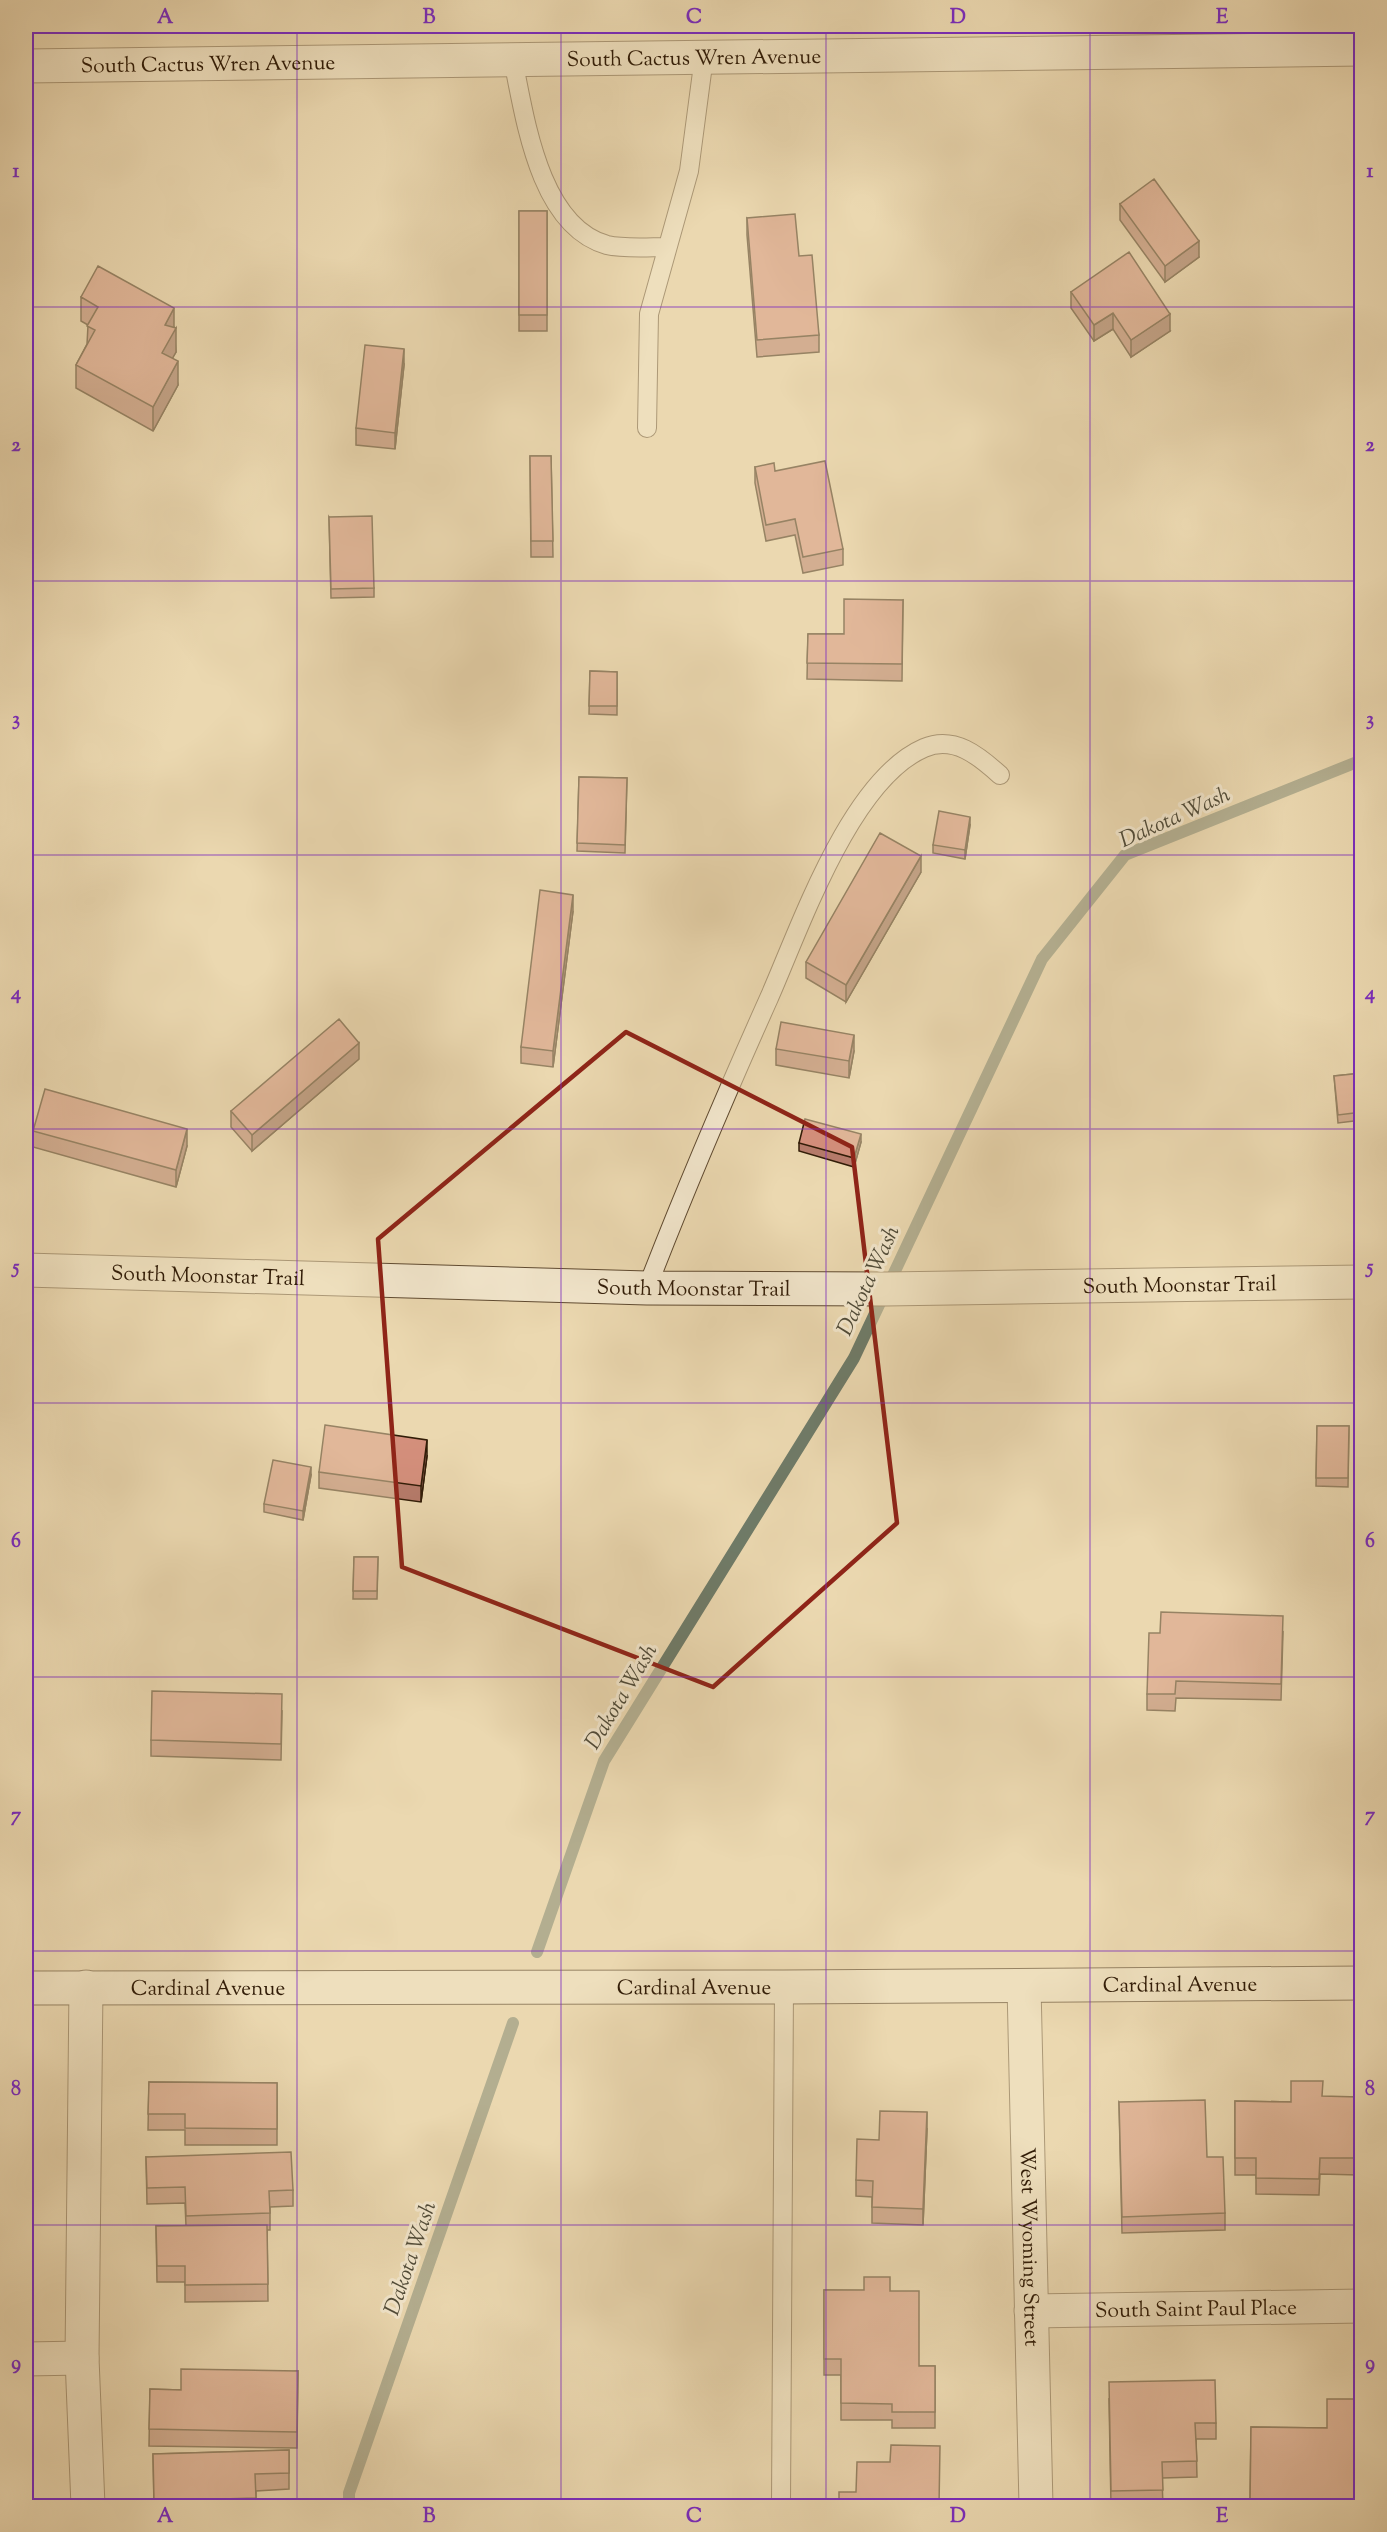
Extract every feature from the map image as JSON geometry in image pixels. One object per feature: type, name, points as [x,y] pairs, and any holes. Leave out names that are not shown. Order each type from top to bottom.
[{"type":"street","name":"South Cactus Wren Avenue","points":[[26,66],[704,57],[1313,38],[1362,49]]},
{"type":"street","name":"South Moonstar Trail","points":[[26,1270],[647,1287],[886,1289],[1362,1282]]},
{"type":"street","name":"Cardinal Avenue","points":[[26,1988],[784,1988],[1362,1983]]},
{"type":"street","name":"West Wyoming Street","points":[[1024,1986],[1036,2506]]},
{"type":"street","points":[[86,1988],[82,2358],[88,2506]]},
{"type":"street","name":"South Saint Paul Place","points":[[1031,2311],[1362,2306]]},
{"type":"street","points":[[26,2359],[82,2358]]},
{"type":"lane","points":[[647,428],[649,314],[689,171],[704,57]]},
{"type":"lane","points":[[513,60],[529,135],[548,192],[579,230],[607,245],[667,247]]},
{"type":"lane","points":[[647,1287],[703,1145],[798,928],[832,856],[859,810],[883,778],[903,761],[925,748],[945,744],[961,746],[981,758],[1000,775]]},
{"type":"lane","points":[[781,2506],[784,1988]]},
{"type":"highlighted area","points":[[626,1032],[852,1147],[897,1523],[713,1687],[402,1567],[378,1239]]},
{"type":"building","points":[[1154,179],[1199,241],[1165,266],[1120,204]]},
{"type":"building","points":[[519,211],[547,211],[547,315],[519,315]]},
{"type":"building","points":[[795,214],[799,256],[812,255],[819,335],[757,340],[747,218]]},
{"type":"building","points":[[1129,252],[1170,314],[1131,340],[1113,313],[1094,325],[1071,292]]},
{"type":"building","points":[[98,266],[174,308],[165,325],[176,328],[162,353],[178,361],[153,407],[76,365],[95,330],[87,326],[98,307],[81,297]]},
{"type":"building","points":[[365,345],[404,349],[395,433],[356,428]]},
{"type":"building","points":[[530,456],[551,456],[553,541],[531,541]]},
{"type":"building","points":[[825,461],[843,549],[803,557],[795,519],[766,525],[755,467],[774,463],[775,471]]},
{"type":"building","points":[[372,516],[374,588],[331,589],[329,517]]},
{"type":"building","points":[[844,599],[903,600],[902,664],[807,663],[808,634],[844,634]]},
{"type":"building","points":[[590,671],[617,672],[617,706],[589,706]]},
{"type":"building","points":[[579,777],[627,778],[625,845],[577,843]]},
{"type":"building","points":[[939,811],[970,817],[965,850],[933,845]]},
{"type":"building","points":[[880,833],[921,856],[846,985],[806,962]]},
{"type":"building","points":[[540,890],[573,895],[553,1051],[521,1047]]},
{"type":"building","points":[[339,1019],[359,1043],[252,1135],[231,1111]]},
{"type":"building","points":[[781,1022],[854,1035],[849,1061],[776,1049]]},
{"type":"building","points":[[1362,1073],[1362,1112],[1338,1115],[1334,1076]]},
{"type":"building","points":[[45,1089],[187,1129],[176,1170],[33,1131]]},
{"type":"building","points":[[805,1119],[861,1134],[854,1158],[799,1143]]},
{"type":"building","points":[[325,1425],[427,1440],[421,1486],[319,1472]]},
{"type":"building","points":[[1317,1426],[1349,1426],[1348,1478],[1316,1478]]},
{"type":"building","points":[[273,1460],[311,1467],[303,1511],[264,1504]]},
{"type":"building","points":[[354,1557],[378,1557],[377,1591],[353,1591]]},
{"type":"building","points":[[1161,1612],[1283,1616],[1281,1684],[1176,1681],[1175,1694],[1147,1694],[1149,1633],[1160,1633]]},
{"type":"building","points":[[152,1691],[282,1694],[281,1744],[151,1740]]},
{"type":"building","points":[[1291,2081],[1323,2081],[1322,2096],[1359,2097],[1358,2158],[1320,2158],[1319,2179],[1256,2178],[1256,2158],[1235,2158],[1235,2101],[1291,2102]]},
{"type":"building","points":[[149,2082],[277,2083],[277,2129],[185,2128],[185,2114],[148,2114]]},
{"type":"building","points":[[1205,2100],[1207,2157],[1223,2157],[1225,2213],[1122,2217],[1119,2102]]},
{"type":"building","points":[[880,2111],[927,2112],[923,2209],[872,2207],[873,2181],[856,2180],[857,2139],[879,2140]]},
{"type":"building","points":[[291,2152],[293,2190],[269,2191],[270,2213],[186,2216],[185,2187],[147,2188],[146,2157]]},
{"type":"building","points":[[267,2225],[268,2284],[185,2285],[185,2266],[157,2266],[156,2226]]},
{"type":"building","points":[[864,2277],[890,2277],[890,2291],[919,2291],[919,2366],[935,2366],[935,2412],[892,2412],[892,2404],[841,2403],[841,2359],[824,2359],[824,2290],[864,2290]]},
{"type":"building","points":[[181,2369],[298,2371],[297,2432],[149,2429],[150,2389],[181,2390]]},
{"type":"building","points":[[1215,2380],[1216,2423],[1195,2423],[1197,2461],[1162,2462],[1163,2490],[1111,2491],[1109,2382]]},
{"type":"building","points":[[1327,2399],[1362,2399],[1362,2506],[1349,2503],[1349,2506],[1250,2504],[1251,2427],[1327,2428]]},
{"type":"building","points":[[891,2445],[940,2446],[939,2506],[839,2506],[839,2492],[856,2492],[857,2462],[890,2462]]},
{"type":"building","points":[[289,2450],[289,2473],[255,2474],[256,2498],[154,2501],[153,2454]]},
{"type":"waterway","name":"Dakota Wash","points":[[537,1952],[604,1761],[854,1358],[1042,959],[1125,855],[1362,760]]},
{"type":"waterway","name":"Dakota Wash","points":[[349,2506],[349,2493],[513,2023]]}]
